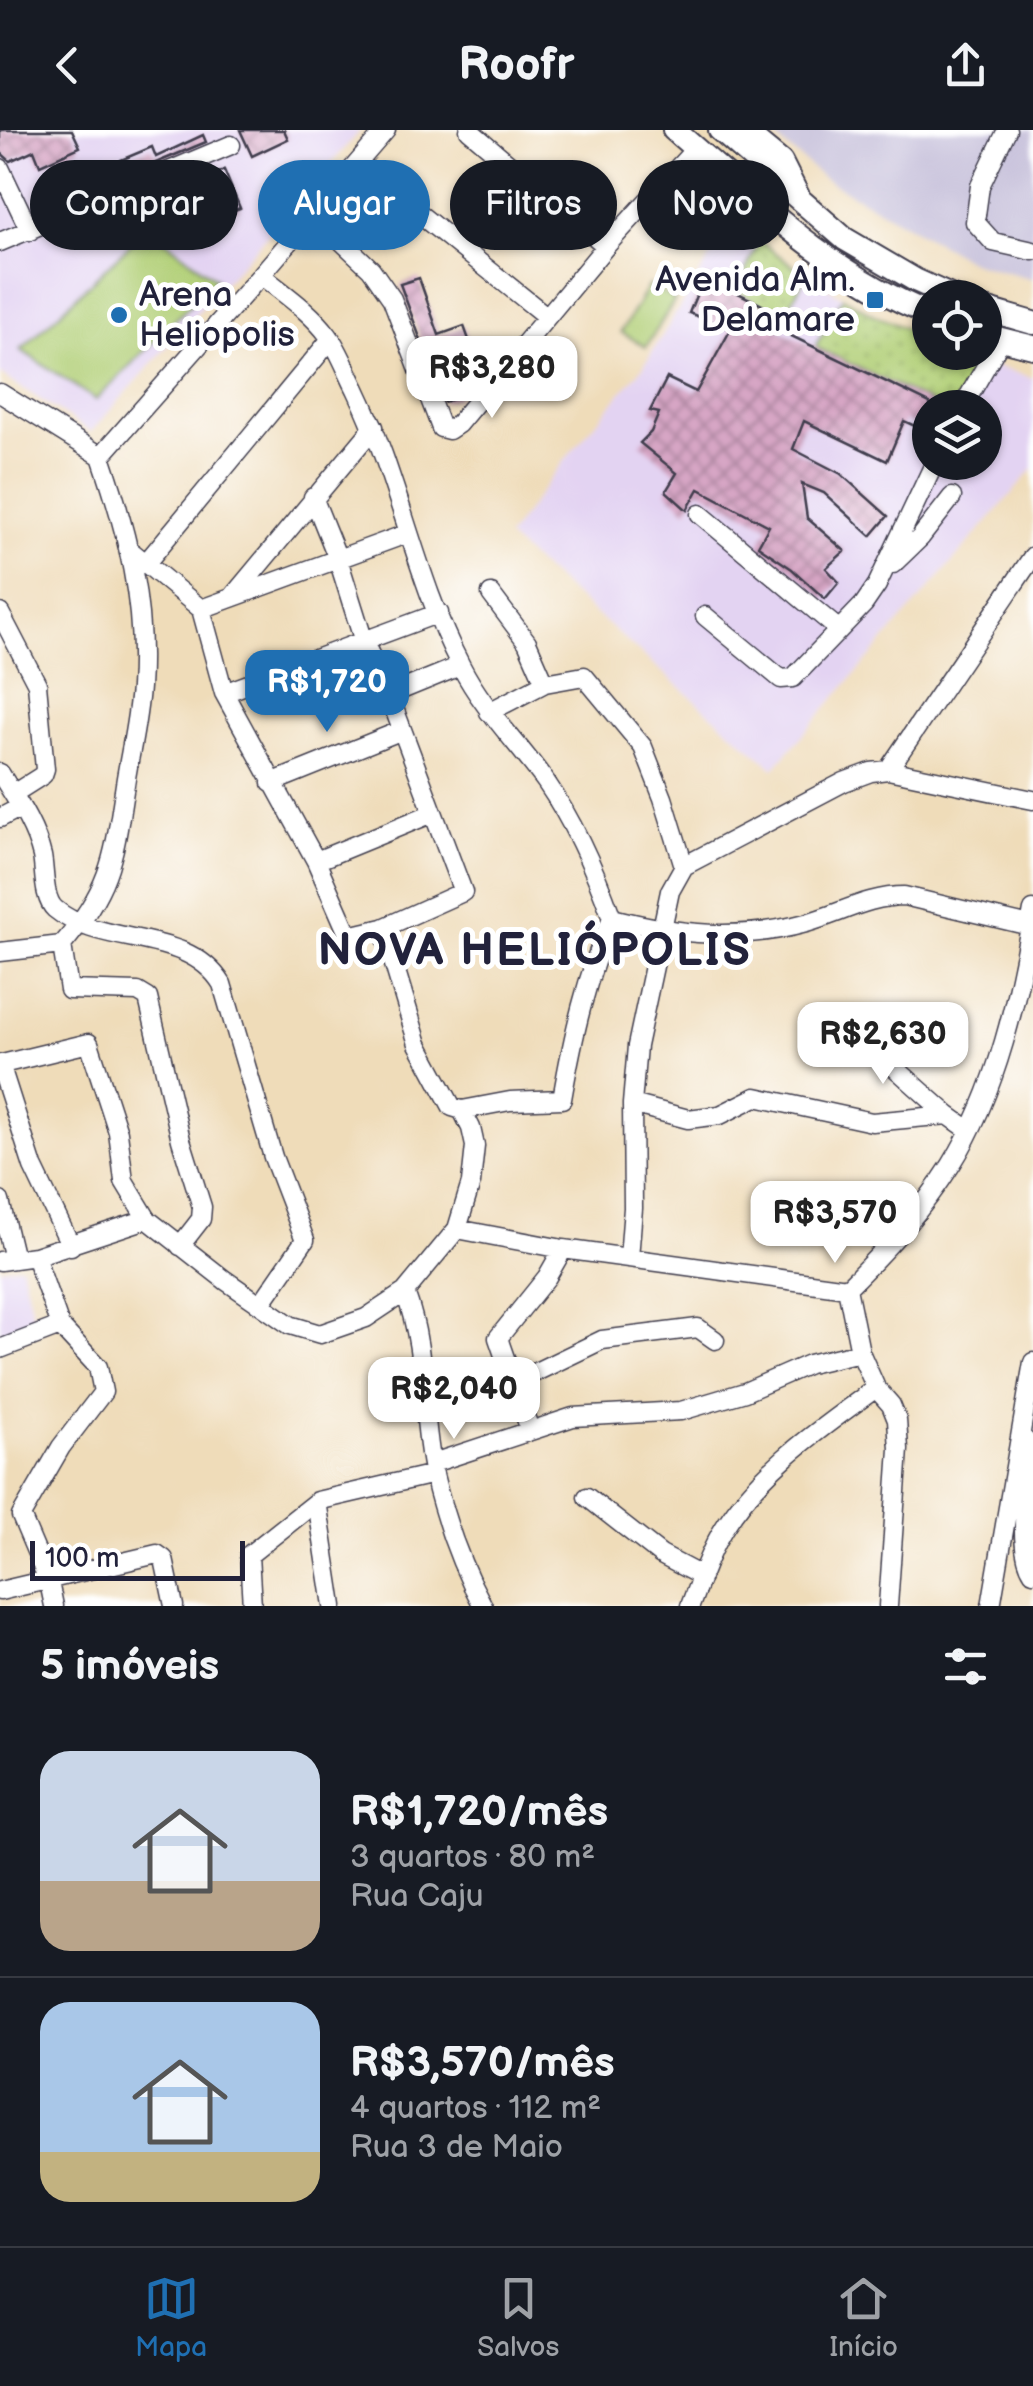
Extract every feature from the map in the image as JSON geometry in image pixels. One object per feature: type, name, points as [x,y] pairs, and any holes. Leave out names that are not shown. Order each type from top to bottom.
[{"type":"main road","points":[[674,130],[831,259],[912,305]]},
{"type":"main road","points":[[696,148],[722,130],[801,204],[874,258],[919,280]]},
{"type":"main road","points":[[742,130],[781,162],[801,204]]},
{"type":"main road","points":[[1002,321],[1032,342]]},
{"type":"main road","points":[[1002,339],[1032,342]]},
{"type":"street","points":[[360,160],[386,130]]},
{"type":"street","points":[[469,130],[504,160]]},
{"type":"street","points":[[1006,130],[980,186],[975,222],[993,242],[1033,251]]},
{"type":"street","points":[[196,160],[231,145]]},
{"type":"street","points":[[617,234],[696,148]]},
{"type":"street","points":[[0,168],[30,231],[0,242]]},
{"type":"street","points":[[430,223],[546,316]]},
{"type":"street","points":[[101,456],[281,250]]},
{"type":"street","points":[[350,250],[392,299],[441,428],[446,430],[458,424],[603,250]]},
{"type":"street","points":[[260,275],[313,317],[331,339],[374,427],[460,666],[571,822],[596,870],[612,918],[581,1002],[562,1099],[457,1108]]},
{"type":"street","points":[[139,557],[331,339]]},
{"type":"street","points":[[971,390],[982,370]]},
{"type":"street","points":[[979,390],[982,370]]},
{"type":"street","points":[[0,393],[101,456],[139,557],[141,636],[136,718],[114,855],[93,908],[62,945],[0,952]]},
{"type":"street","points":[[234,595],[374,427]]},
{"type":"street","points":[[912,533],[929,480]]},
{"type":"street","points":[[139,557],[201,610],[224,693],[316,861],[350,936],[383,928],[463,892],[389,695],[364,642],[314,497]]},
{"type":"street","points":[[705,616],[780,679],[794,678],[864,604],[912,533],[952,497]]},
{"type":"street","points":[[700,514],[838,629]]},
{"type":"street","points":[[201,610],[409,533]]},
{"type":"street","points":[[888,770],[1033,556]]},
{"type":"street","points":[[491,594],[527,642],[545,683]]},
{"type":"street","points":[[0,612],[37,684],[45,769],[0,818]]},
{"type":"street","points":[[224,693],[439,613]]},
{"type":"street","points":[[389,695],[460,666]]},
{"type":"street","points":[[490,712],[545,683],[584,676],[629,726],[652,766],[684,866]]},
{"type":"street","points":[[271,782],[400,730]]},
{"type":"street","points":[[630,1258],[632,1104],[637,1046],[670,891],[684,866],[858,775],[888,770],[1033,800]]},
{"type":"street","points":[[0,772],[42,854],[51,904],[80,924],[182,951],[214,970],[222,984],[273,1157],[305,1240],[261,1304]]},
{"type":"street","points":[[316,861],[433,812]]},
{"type":"street","points":[[612,918],[705,936],[779,930],[888,896],[1032,918],[994,1071],[969,1130],[952,1163],[892,1244],[846,1288]]},
{"type":"street","points":[[71,1246],[33,1167],[1,1064],[89,1042],[118,1132],[124,1180],[148,1219],[180,1246],[290,1325],[320,1334],[366,1318],[405,1292],[456,1229],[470,1183],[475,1146],[471,1128],[418,1044],[383,928]]},
{"type":"street","points":[[62,945],[69,990],[138,992],[148,998],[181,1140],[200,1201],[201,1219],[180,1246]]},
{"type":"street","points":[[848,1025],[969,1130]]},
{"type":"street","points":[[632,1104],[688,1120],[720,1115],[756,1097],[872,1122],[948,1115]]},
{"type":"street","points":[[0,1201],[7,1260],[71,1246],[148,1219]]},
{"type":"street","points":[[456,1229],[563,1249],[846,1288]]},
{"type":"street","points":[[530,1430],[501,1351],[500,1333],[534,1295],[563,1249]]},
{"type":"street","points":[[35,1256],[60,1326],[98,1366],[103,1392],[62,1448],[21,1516],[49,1582],[54,1606]]},
{"type":"street","points":[[846,1288],[860,1352],[876,1388],[898,1420],[888,1606]]},
{"type":"street","points":[[405,1292],[422,1351],[433,1468],[456,1547],[483,1606]]},
{"type":"street","points":[[0,1349],[60,1326]]},
{"type":"street","points":[[515,1382],[584,1348],[620,1336],[698,1328],[715,1340]]},
{"type":"street","points":[[252,1606],[250,1555],[316,1500],[433,1468],[530,1430],[590,1414],[635,1416],[681,1411],[745,1392],[809,1364],[860,1352]]},
{"type":"street","points":[[991,1606],[1033,1362]]},
{"type":"street","points":[[690,1606],[724,1528],[773,1468],[814,1432],[876,1388]]},
{"type":"street","points":[[1022,1426],[1029,1466],[1025,1550],[1033,1572]]},
{"type":"street","points":[[587,1497],[661,1555],[701,1576]]},
{"type":"street","points":[[316,1500],[333,1606]]},
{"type":"street","points":[[0,1591],[159,1554],[164,1559],[174,1606]]},
{"type":"shaded area","points":[[0,130],[361,130],[334,160],[258,160],[258,245],[91,432],[0,374]]},
{"type":"shaded area","points":[[766,130],[1033,130],[1033,279],[974,263],[825,179]]},
{"type":"shaded area","points":[[715,250],[770,250],[874,315],[912,331],[912,370],[1002,369],[1033,378],[1033,469],[774,768],[507,538],[564,461],[643,367]]},
{"type":"shaded area","points":[[21,1265],[35,1325],[3,1339],[0,1268]]},
{"type":"green space","name":"Arena Heliopolis","points":[[124,250],[178,250],[216,279],[96,400],[21,350]]},
{"type":"green space","points":[[755,250],[771,250],[806,275],[784,316],[736,292]]},
{"type":"green space","points":[[649,285],[675,300],[646,347],[621,332]]},
{"type":"green space","points":[[843,297],[912,331],[912,370],[976,370],[966,390],[912,390],[912,394],[815,347]]},
{"type":"building","points":[[0,130],[72,130],[80,147],[51,160],[38,160],[34,150],[10,161],[0,152]]},
{"type":"building","points":[[240,130],[284,130],[288,139],[252,156]]},
{"type":"building","points":[[203,135],[206,142],[163,160],[121,160],[152,147],[156,157]]},
{"type":"building","points":[[704,276],[784,316],[779,330],[912,394],[912,425],[904,421],[887,461],[804,421],[793,449],[841,474],[888,516],[871,536],[824,493],[802,484],[807,518],[845,551],[826,568],[839,582],[825,599],[792,569],[758,546],[769,526],[699,489],[687,510],[666,491],[677,473],[640,443],[651,432],[659,413],[650,411],[667,378],[696,392],[731,329],[689,313]]},
{"type":"building","points":[[419,278],[439,335],[464,326],[482,376],[473,387],[457,392],[459,397],[444,402],[400,284]]},
{"type":"place","name":"Avenida Alm. Delamare","points":[[875,300]]},
{"type":"place","name":"Arena Heliopolis","points":[[119,315]]},
{"type":"district","name":"NOVA HELIÓPOLIS","points":[[535,951]]}]
